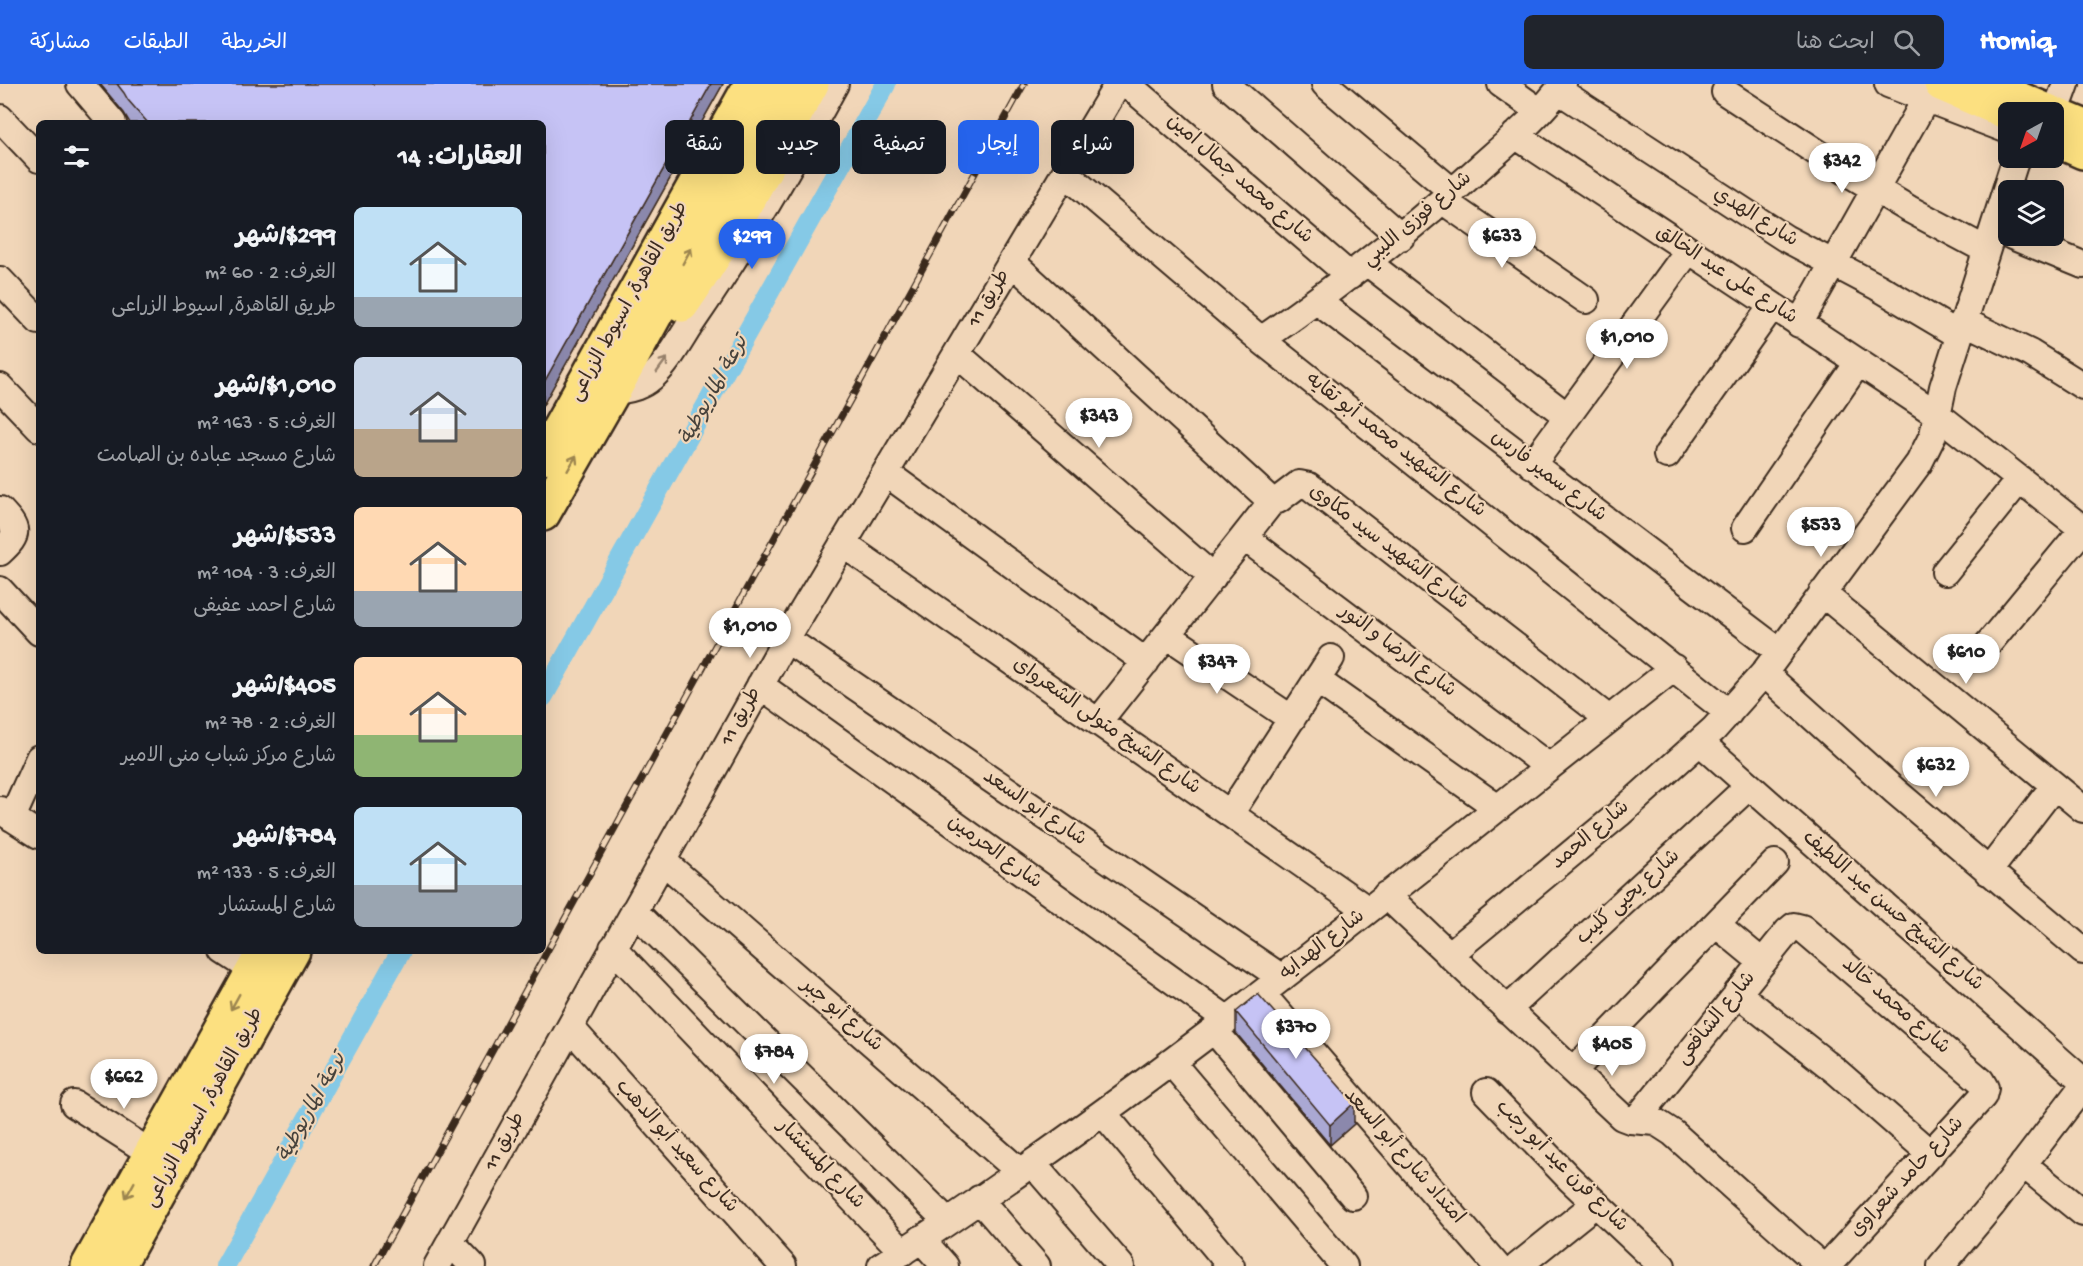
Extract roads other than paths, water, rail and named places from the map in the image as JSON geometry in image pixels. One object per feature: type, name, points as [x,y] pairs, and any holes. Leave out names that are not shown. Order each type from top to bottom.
[{"type":"main road","name":"طريق القاهرة, اسيوط الزراعى","points":[[546,452],[751,84]]},
{"type":"main road","name":"طريق القاهرة, اسيوط الزراعى","points":[[546,509],[613,392],[782,84]]},
{"type":"main road","points":[[644,335],[665,324],[676,313],[710,264],[764,173],[812,84]]},
{"type":"main road","points":[[1983,84],[2014,102]]},
{"type":"main road","points":[[1934,91],[1998,110]]},
{"type":"main road","name":"طريق القاهرة, اسيوط الزراعى","points":[[118,1266],[291,954]]},
{"type":"main road","name":"طريق القاهرة, اسيوط الزراعى","points":[[88,1266],[259,960]]},
{"type":"street","points":[[80,84],[110,120]]},
{"type":"street","points":[[613,392],[640,386],[661,367],[716,288],[835,84]]},
{"type":"street","name":"طريق 11","points":[[1097,120],[1118,84]]},
{"type":"street","name":"شارع محمد جمال امين","points":[[1127,84],[1359,270],[1567,416]]},
{"type":"street","points":[[1226,84],[1401,237]]},
{"type":"street","points":[[1325,84],[1448,196],[1586,300]]},
{"type":"street","points":[[1501,84],[1539,111]]},
{"type":"street","points":[[1888,84],[1934,91],[1998,125]]},
{"type":"street","points":[[2064,102],[2066,84]]},
{"type":"street","name":"شارع فوزى الليبي","points":[[1261,340],[1401,237],[1515,135],[1560,87]]},
{"type":"street","name":"شارع الهدي","points":[[1560,87],[1785,238],[1961,328],[2030,352],[2083,386]]},
{"type":"street","points":[[1800,324],[1934,91]]},
{"type":"street","points":[[1725,92],[1876,189],[1998,236]]},
{"type":"street","points":[[0,117],[36,156]]},
{"type":"street","name":"شارع على عبد الخالق","points":[[1515,135],[1938,415],[2083,529]]},
{"type":"street","name":"طريق 11","points":[[437,1266],[786,639],[1064,174]]},
{"type":"street","name":"شارع الشهيد محمد أبو تقايه","points":[[1066,174],[1261,340],[1729,713]]},
{"type":"street","name":"شارع الحمد","points":[[1449,955],[1619,814],[1700,742],[1764,673],[1919,463],[1930,443],[1943,387],[1961,328],[1998,242]]},
{"type":"street","points":[[2027,246],[2083,265]]},
{"type":"street","points":[[1532,465],[1688,251]]},
{"type":"street","points":[[1012,262],[1269,499],[1274,500]]},
{"type":"street","points":[[0,280],[36,318]]},
{"type":"street","name":"شارع سمير فارس","points":[[1317,301],[1780,652]]},
{"type":"street","points":[[1667,455],[1772,306]]},
{"type":"street","points":[[957,354],[1213,577]]},
{"type":"street","points":[[1745,528],[1858,363]]},
{"type":"street","points":[[0,387],[36,425]]},
{"type":"street","points":[[886,473],[1146,662]]},
{"type":"street","points":[[1945,572],[2020,479]]},
{"type":"street","name":"شارع الشهيد سيد مكاوى","points":[[1098,722],[1274,500],[1282,498],[1299,484],[1310,486],[1609,719]]},
{"type":"street","points":[[0,510],[13,525],[15,534],[11,542],[0,552]]},
{"type":"street","points":[[1984,649],[2083,529]]},
{"type":"street","name":"شارع الرضا و النور","points":[[1244,537],[1549,766]]},
{"type":"street","name":"شارع الشيخ متولى الشعرواى","points":[[843,544],[1230,814],[1377,903],[1449,955],[1622,1117],[1656,1122],[1674,1133],[1821,1266]]},
{"type":"street","points":[[0,590],[36,629]]},
{"type":"street","points":[[1822,593],[2083,809]]},
{"type":"street","points":[[1167,635],[1292,719]]},
{"type":"street","name":"شارع أبو السعد","points":[[786,639],[1272,986]]},
{"type":"street","points":[[1230,814],[1331,658]]},
{"type":"street","name":"شارع الهدايه","points":[[881,1266],[1103,1113],[1221,1025],[1674,668]]},
{"type":"street","points":[[1764,673],[1895,791],[2083,951]]},
{"type":"street","points":[[1317,680],[1498,808]]},
{"type":"street","name":"شارع الحرمين","points":[[760,685],[1221,1025],[1353,1196]]},
{"type":"street","name":"شارع الشيخ حسن عبد اللطيف","points":[[1700,742],[2083,1081]]},
{"type":"street","points":[[36,763],[6,814],[36,833]]},
{"type":"street","name":"شارع يحيى كليب","points":[[1508,1010],[1749,786]]},
{"type":"street","points":[[1988,872],[2054,786]]},
{"type":"street","name":"شارع أبو جبر","points":[[663,861],[1025,1167],[1121,1266]]},
{"type":"street","points":[[1574,1071],[1775,863]]},
{"type":"street","points":[[633,911],[947,1221]]},
{"type":"street","points":[[1716,924],[1762,962]]},
{"type":"street","name":"شارع الشافعى","points":[[1636,1120],[1791,928],[1802,927]]},
{"type":"street","name":"شارع محمد خالد","points":[[1802,927],[1981,1081],[1985,1088]]},
{"type":"street","name":"شارع المستشار","points":[[613,948],[912,1245],[945,1266]]},
{"type":"street","points":[[236,954],[259,960]]},
{"type":"street","name":"امتداد شارع أبو السعد","points":[[1272,986],[1497,1266]]},
{"type":"street","points":[[1737,993],[1836,1071],[1931,1154]]},
{"type":"street","name":"شارع سعيد أبو الدهب","points":[[570,1027],[783,1266]]},
{"type":"street","points":[[1171,1062],[1344,1266]]},
{"type":"street","points":[[1941,1266],[2083,1086]]},
{"type":"street","name":"شارع حامد شعراوى","points":[[1827,1266],[1983,1096],[1985,1088]]},
{"type":"street","name":"شارع فرن عيد أبو رجب","points":[[1486,1092],[1544,1154],[1662,1266]]},
{"type":"street","points":[[74,1104],[151,1153]]},
{"type":"street","points":[[1103,1113],[1231,1266]]},
{"type":"street","points":[[2023,1164],[2083,1213]]},
{"type":"street","points":[[979,1199],[1037,1266]]},
{"type":"street","points":[[1518,1266],[1595,1204]]},
{"type":"street","points":[[450,1242],[473,1266]]},
{"type":"waterway","name":"ترعة الماريوطية","points":[[546,692],[886,84]]},
{"type":"waterway","name":"ترعة الماريوطية","points":[[225,1266],[399,954]]},
{"type":"railway","points":[[546,953],[1024,84]]},
{"type":"railway","points":[[374,1266],[546,954]]}]
